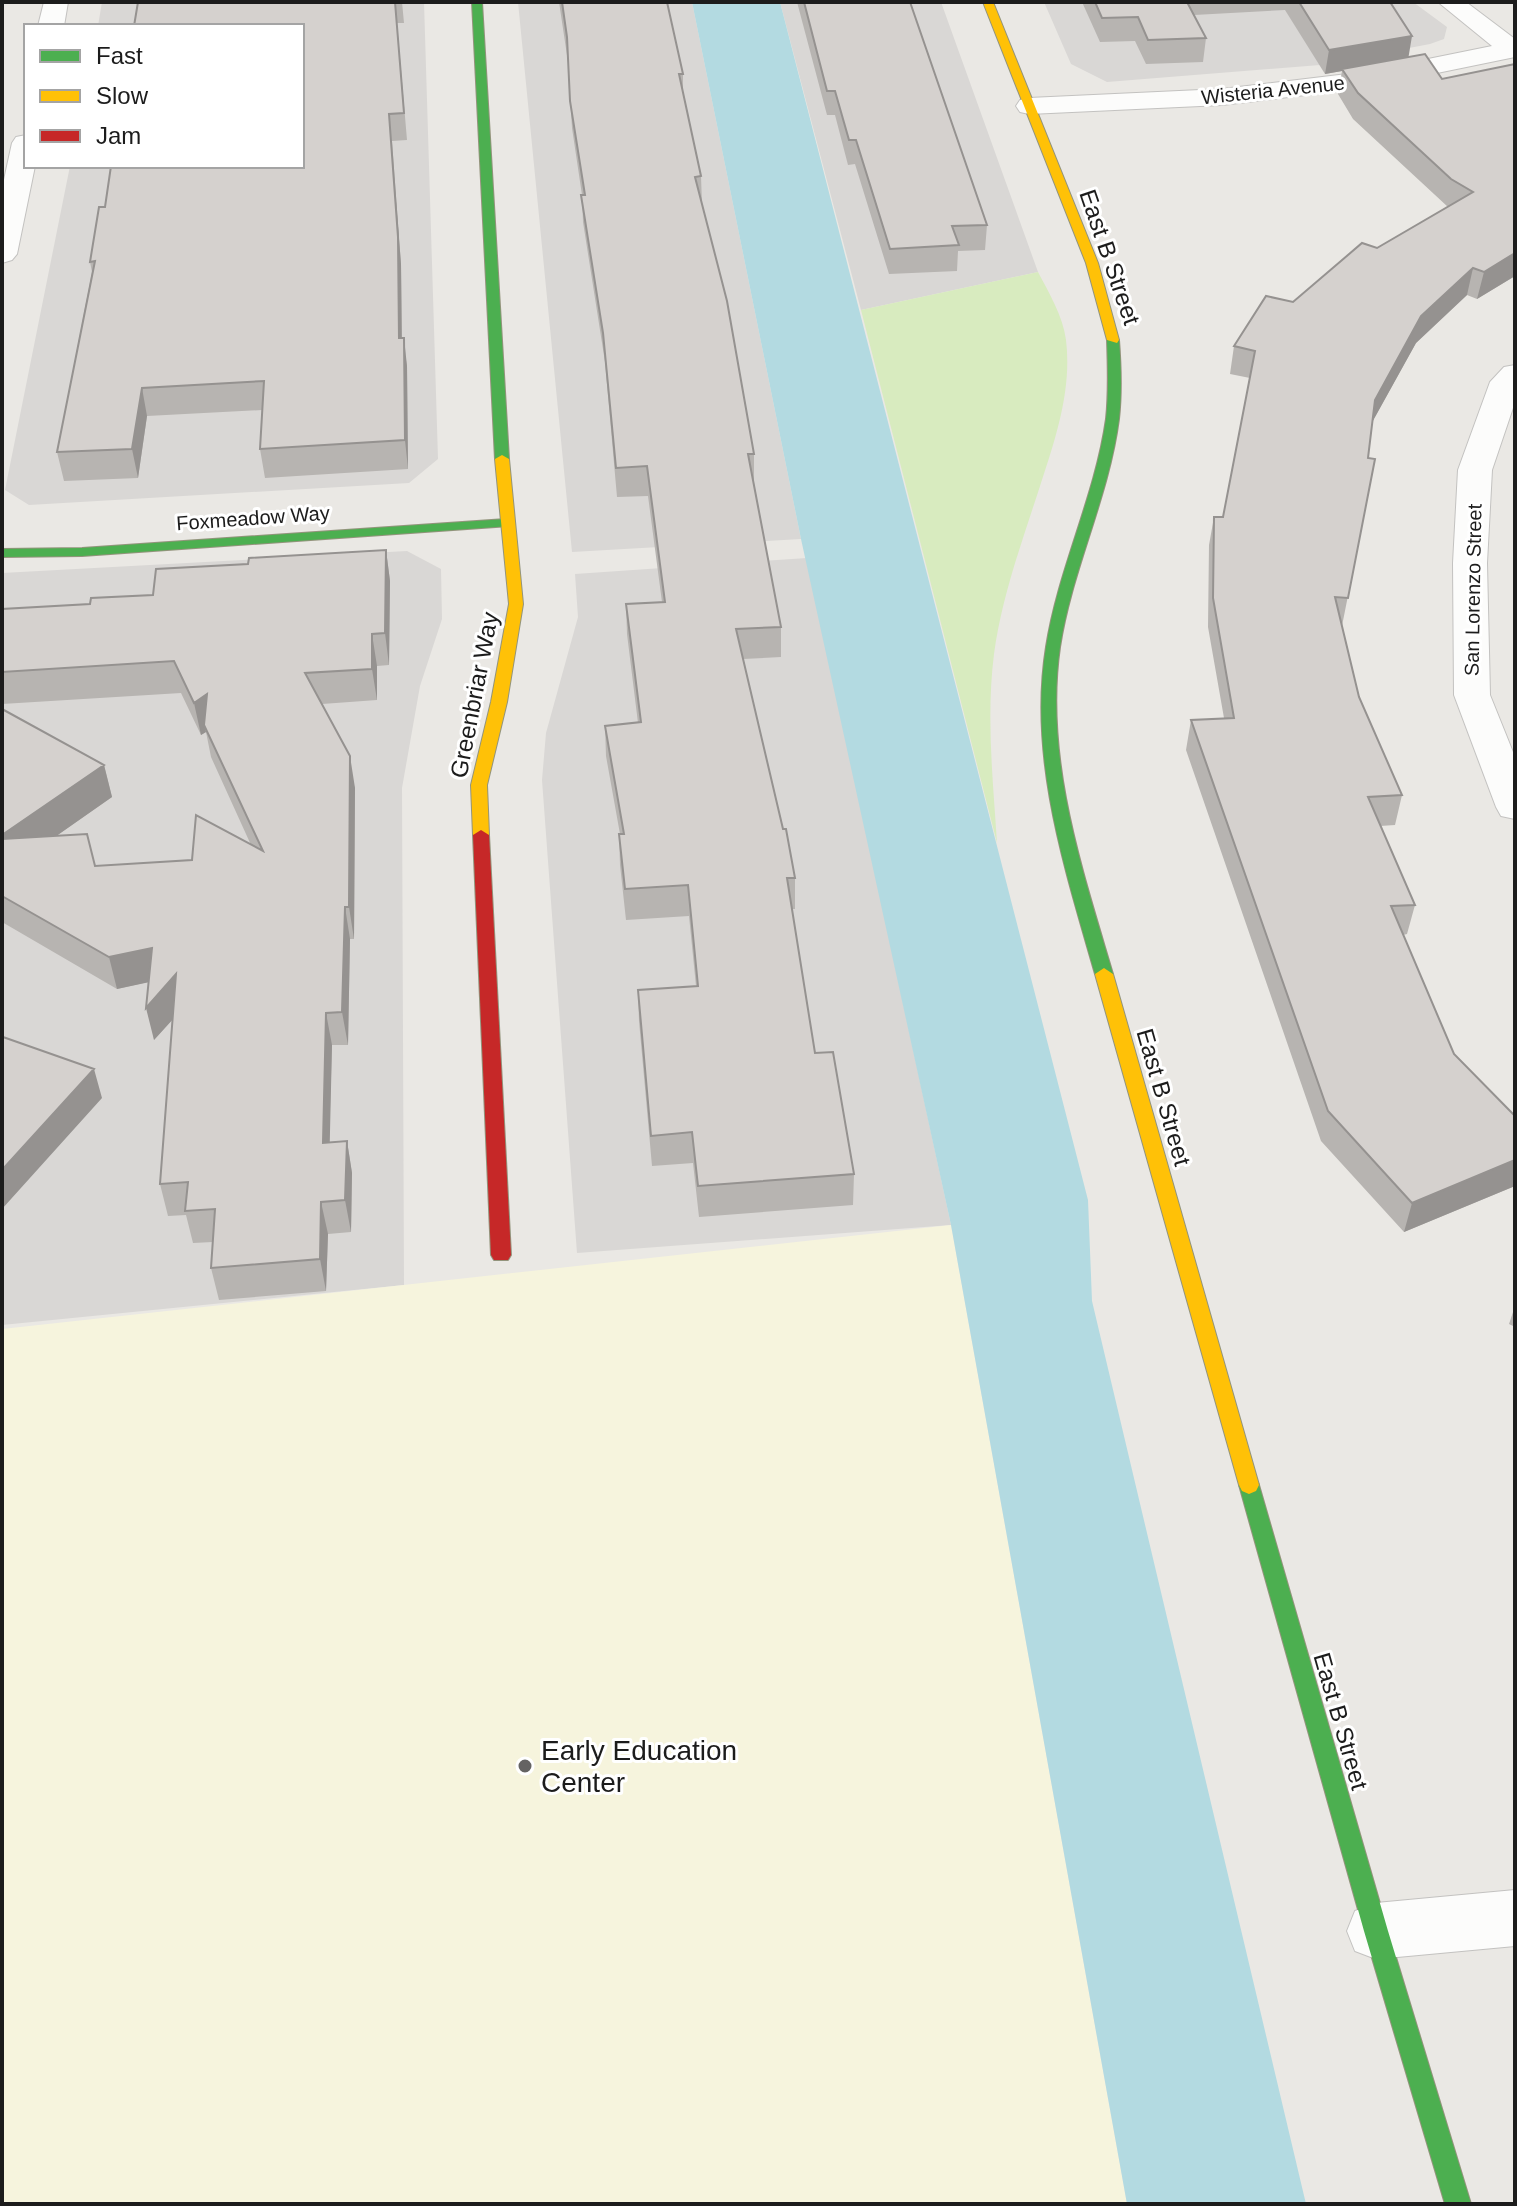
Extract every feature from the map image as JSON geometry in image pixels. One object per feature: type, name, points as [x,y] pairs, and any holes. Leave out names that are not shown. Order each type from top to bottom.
[{"type":"street","points":[[51,24],[56,2]]},
{"type":"street","name":"Greenbriar Way","points":[[477,2],[506,523],[516,604],[499,702],[479,785],[501,1255]]},
{"type":"street","name":"East B Street","points":[[988,2],[1092,263],[1105,302],[1115,351],[1114,402],[1105,458],[1052,646],[1048,719],[1070,856],[1376,1931],[1458,2204]]},
{"type":"street","points":[[1450,2],[1514,50]]},
{"type":"street","name":"Wisteria Avenue","points":[[1029,106],[1222,97],[1364,80],[1514,50]]},
{"type":"street","points":[[2,254],[24,152]]},
{"type":"street","name":"San Lorenzo Street","points":[[1515,374],[1506,382],[1475,470],[1470,563],[1472,695],[1515,807]]},
{"type":"street","name":"Foxmeadow Way","points":[[2,553],[82,552],[506,523]]},
{"type":"street","points":[[1376,1931],[1515,1918]]},
{"type":"shaded area","points":[[102,2],[424,2],[438,459],[409,483],[29,505],[5,490],[70,168],[304,168],[304,24],[98,24]]},
{"type":"shaded area","points":[[518,2],[692,2],[801,539],[572,552]]},
{"type":"shaded area","points":[[780,2],[941,2],[1038,272],[861,310]]},
{"type":"shaded area","points":[[1044,2],[1413,2],[1447,27],[1444,39],[1430,44],[1320,65],[1107,82],[1071,64]]},
{"type":"shaded area","points":[[407,551],[441,569],[442,619],[420,686],[402,788],[404,1285],[2,1325],[2,573]]},
{"type":"shaded area","points":[[807,558],[951,1225],[577,1253],[542,780],[546,733],[578,617],[575,574]]},
{"type":"shaded area","name":"Early Education Center","points":[[951,1225],[1127,2204],[2,2204],[2,1329]]},
{"type":"green space","points":[[1038,272],[1062,322],[1067,377],[1057,430],[1008,589],[994,654],[990,725],[997,843],[861,310]]},
{"type":"water","points":[[692,2],[780,2],[1088,1200],[1092,1301],[1306,2204],[1127,2204],[951,1225],[801,539]]},
{"type":"building","points":[[138,2],[395,2],[404,113],[389,114],[398,237],[399,338],[404,338],[405,440],[260,449],[264,381],[142,388],[132,449],[57,452],[95,261],[90,262],[99,207],[105,207],[111,168],[304,168],[304,24],[134,24]]},
{"type":"building","points":[[562,2],[667,2],[701,176],[695,177],[727,301],[754,454],[748,454],[781,627],[736,629],[783,829],[786,829],[795,878],[787,878],[815,1053],[833,1052],[854,1174],[698,1186],[692,1132],[651,1136],[638,990],[698,986],[688,885],[625,889],[619,834],[624,834],[605,726],[641,722],[626,604],[665,602],[647,466],[616,468],[603,333],[570,101]]},
{"type":"building","points":[[804,2],[910,2],[987,225],[952,226],[959,245],[890,249],[856,140],[849,140],[835,91],[827,91]]},
{"type":"building","points":[[1095,2],[1187,2],[1206,38],[1148,40],[1138,17],[1102,18]]},
{"type":"building","points":[[1299,2],[1390,2],[1412,36],[1329,50]]},
{"type":"building","points":[[1425,54],[1442,79],[1515,64],[1515,253],[1484,272],[1473,268],[1421,316],[1375,400],[1368,458],[1375,459],[1348,598],[1335,597],[1359,697],[1402,795],[1368,797],[1415,905],[1391,906],[1454,1054],[1515,1116],[1515,1160],[1412,1203],[1328,1111],[1191,720],[1234,718],[1213,598],[1214,517],[1223,517],[1255,351],[1234,346],[1266,296],[1293,302],[1362,243],[1377,248],[1473,192],[1451,179],[1358,93],[1342,69]]},
{"type":"building","points":[[386,550],[385,633],[372,634],[372,669],[305,673],[350,756],[349,907],[345,907],[342,1012],[326,1013],[323,1143],[347,1141],[345,1200],[321,1202],[320,1259],[211,1268],[215,1209],[185,1211],[188,1182],[160,1184],[176,974],[146,1008],[152,948],[109,957],[2,896],[2,839],[87,834],[95,866],[192,860],[196,815],[263,851],[204,725],[207,694],[194,703],[174,661],[2,672],[2,609],[90,604],[91,598],[153,595],[156,569],[248,564],[249,558]]},
{"type":"building","points":[[2,709],[104,765],[2,835]]},
{"type":"building","points":[[2,1038],[94,1069],[2,1170]]},
{"type":"traffic: fast","points":[[477,2],[502,459]]},
{"type":"traffic: fast","points":[[1104,974],[1061,813],[1049,729],[1049,688],[1061,609],[1095,495],[1112,419],[1115,380],[1113,340]]},
{"type":"traffic: fast","points":[[2,553],[82,552],[506,523]]},
{"type":"traffic: fast","points":[[1249,1485],[1376,1931],[1458,2204]]},
{"type":"traffic: slow","points":[[988,2],[1092,263],[1113,340]]},
{"type":"traffic: slow","points":[[481,835],[479,785],[499,702],[516,604],[502,459]]},
{"type":"traffic: slow","points":[[1104,974],[1249,1485]]},
{"type":"traffic: jam","points":[[481,835],[501,1255]]},
{"type":"place","name":"Early Education Center","points":[[525,1766]]}]
